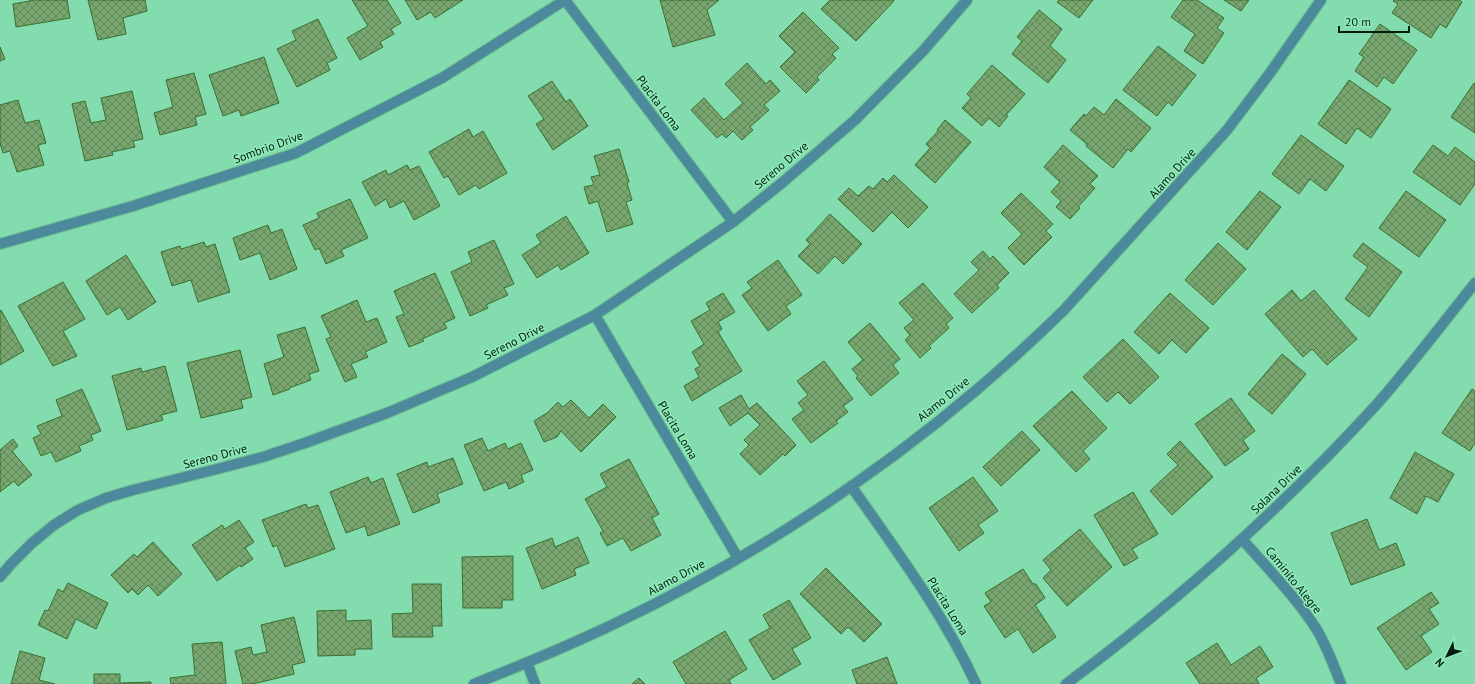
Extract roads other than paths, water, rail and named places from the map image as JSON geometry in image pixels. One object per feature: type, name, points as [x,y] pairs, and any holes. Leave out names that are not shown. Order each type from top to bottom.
[{"type":"street","name":"Placita Loma","points":[[565,0],[733,222]]},
{"type":"street","name":"Sombrio Drive","points":[[0,244],[133,206],[296,153],[442,78],[565,0]]},
{"type":"street","name":"Sereno Drive","points":[[0,577],[32,543],[54,525],[78,510],[106,498],[133,490],[263,457],[387,413],[472,377],[595,315],[733,222],[783,182],[856,120],[923,51],[967,0]]},
{"type":"street","name":"Alamo Drive","points":[[474,684],[527,663],[622,621],[738,558],[787,529],[851,486],[962,402],[1064,310],[1227,130],[1270,73],[1321,0]]},
{"type":"street","name":"Solana Drive","points":[[1066,684],[1121,643],[1182,593],[1242,539],[1321,463],[1379,401],[1475,283]]},
{"type":"street","name":"Placita Loma","points":[[595,315],[738,558]]},
{"type":"street","name":"Placita Loma","points":[[851,486],[928,597],[963,656],[976,684]]},
{"type":"street","name":"Caminito Alegre","points":[[1242,539],[1278,579],[1318,631],[1341,684]]},
{"type":"street","points":[[527,663],[535,684]]}]
